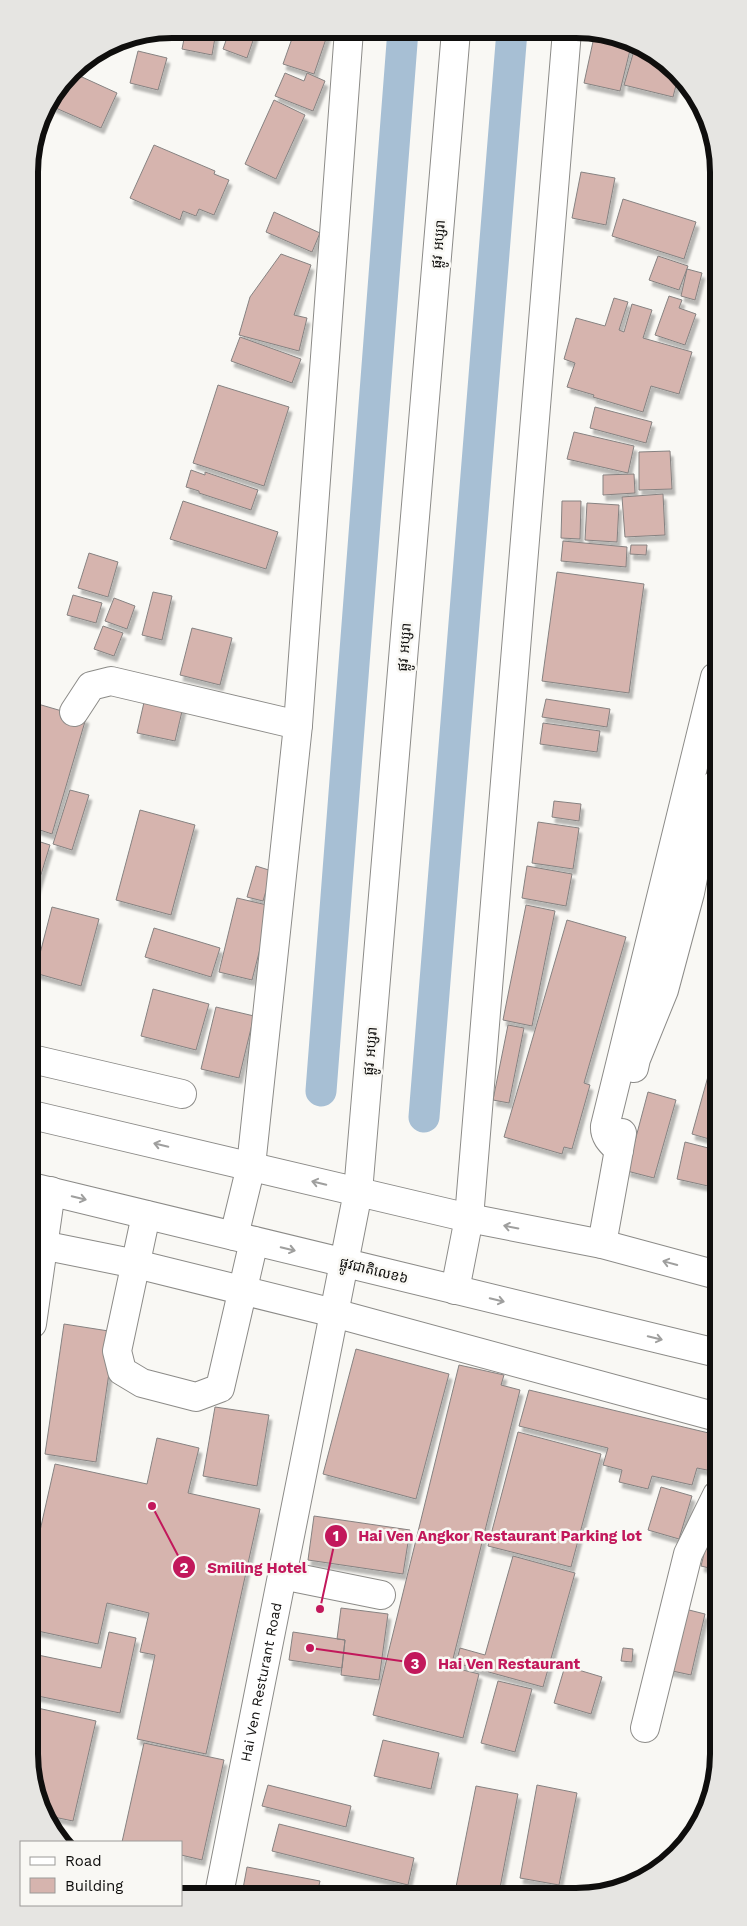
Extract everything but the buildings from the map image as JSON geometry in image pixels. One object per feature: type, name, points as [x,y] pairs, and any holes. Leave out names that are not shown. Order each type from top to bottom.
[{"type":"street","points":[[146,1215],[117,1351],[122,1371],[142,1383],[196,1397],[220,1388],[243,1290],[244,1238],[250,1166],[298,725],[348,38]]},
{"type":"street","name":"ផ្លូវ អប្សរា","points":[[344,1262],[358,1192],[455,38]]},
{"type":"street","points":[[455,1290],[469,1218],[566,38]]},
{"type":"street","points":[[74,712],[91,686],[110,681],[298,725]]},
{"type":"street","points":[[619,1150],[607,1138],[604,1133],[604,1126],[710,699]]},
{"type":"street","points":[[602,1244],[636,1059],[664,990],[690,893],[710,801]]},
{"type":"street","points":[[37,1060],[182,1094]]},
{"type":"street","points":[[37,1116],[469,1218],[602,1244],[709,1273]]},
{"type":"street","points":[[42,1189],[38,1245],[136,1264],[334,1313],[709,1415]]},
{"type":"street","name":"ផ្លូវជាតិលេខ៦","points":[[42,1189],[709,1351]]},
{"type":"street","name":"Hai Ven Resturant Road","points":[[221,1888],[344,1262]]},
{"type":"street","points":[[645,1728],[688,1554],[709,1511]]},
{"type":"street","points":[[282,1575],[381,1595]]},
{"type":"waterway","points":[[321,1091],[402,38]]},
{"type":"waterway","points":[[424,1117],[511,38]]},
{"type":"place","name":"Smiling Hotel","points":[[152,1506]]},
{"type":"place","name":"Hai Ven Angkor Restaurant Parking lot","points":[[320,1609]]},
{"type":"place","name":"Hai Ven Restaurant","points":[[310,1648]]}]
